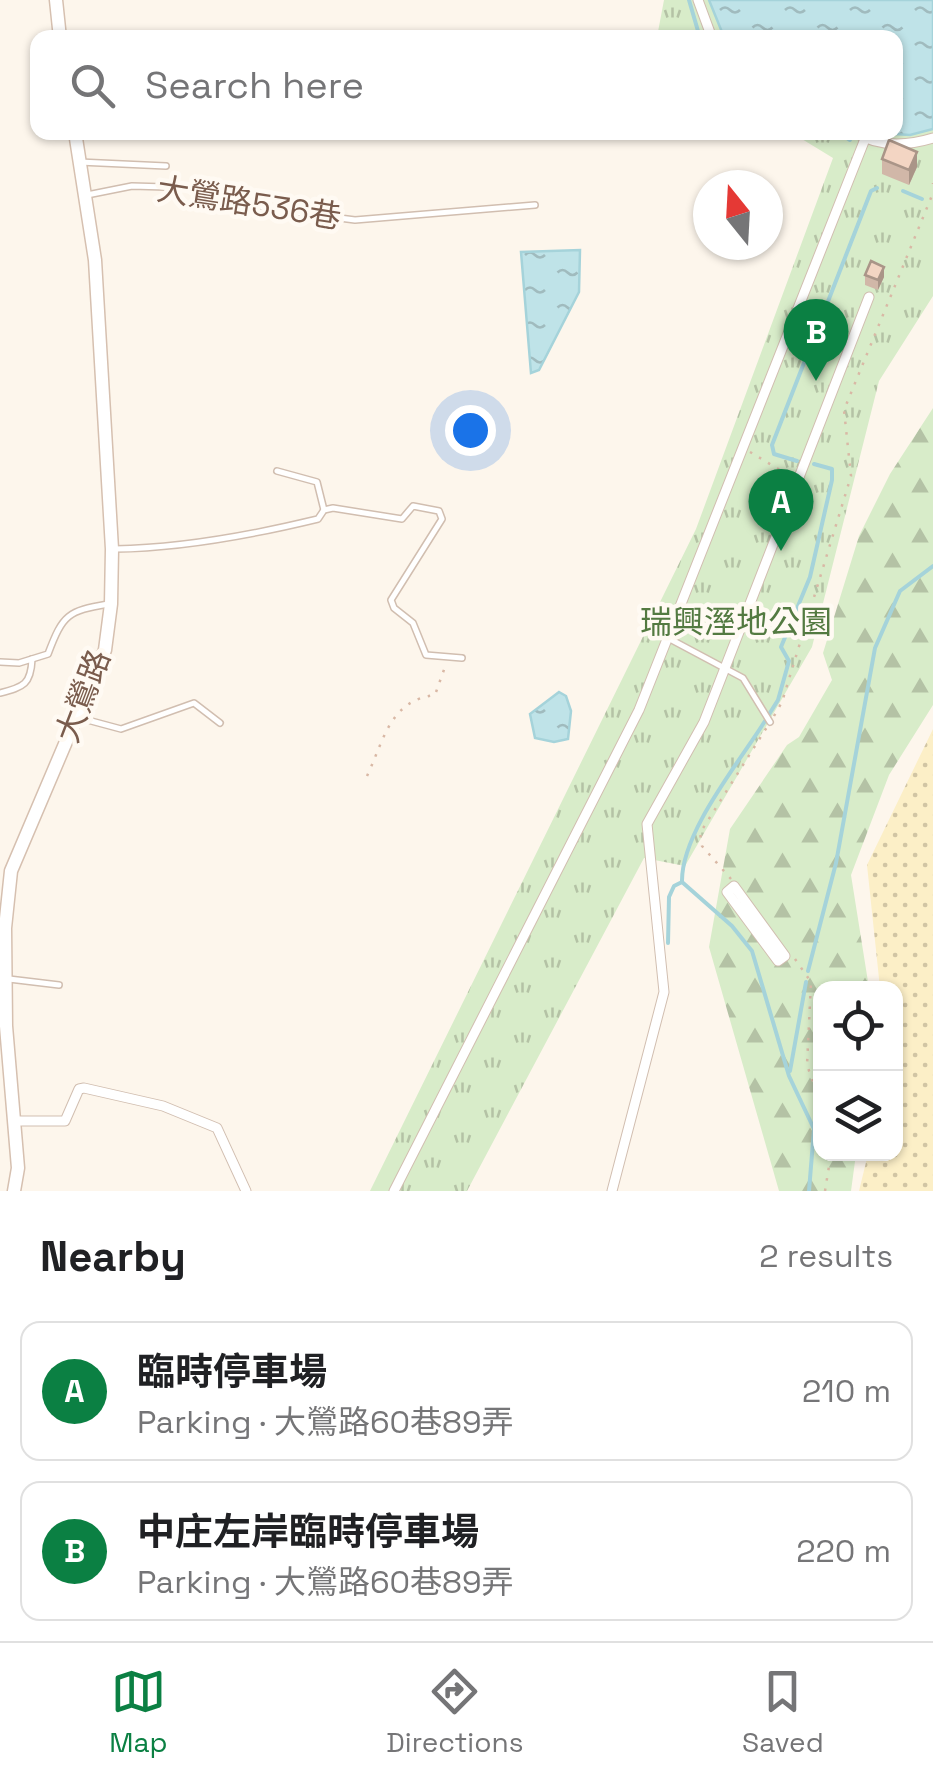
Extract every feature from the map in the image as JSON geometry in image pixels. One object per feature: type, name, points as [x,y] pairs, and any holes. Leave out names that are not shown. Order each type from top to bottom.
[{"type":"street","points":[[56,0],[59,30]]},
{"type":"street","points":[[698,0],[709,30]]},
{"type":"street","points":[[872,140],[909,145],[933,138]]},
{"type":"street","name":"大鶯路","points":[[14,1191],[18,1168],[4,1068],[11,871],[104,650],[111,604],[112,549],[94,260],[75,140]]},
{"type":"street","points":[[394,1191],[640,710],[865,140]]},
{"type":"street","points":[[612,1191],[664,992],[647,824],[704,722],[869,297]]},
{"type":"street","points":[[734,886],[786,953],[778,961],[726,892],[734,886]]},
{"type":"street","points":[[14,1121],[65,1121],[79,1090],[84,1088],[164,1106],[217,1128],[246,1191]]},
{"type":"lane","points":[[79,162],[166,166]]},
{"type":"lane","name":"大鶯路536巷","points":[[84,196],[132,186],[200,188],[270,209],[355,220],[535,206]]},
{"type":"lane","points":[[112,549],[157,548],[267,532],[318,519],[324,510],[317,482],[277,470]]},
{"type":"lane","points":[[324,510],[402,520],[413,506],[439,511],[442,519],[424,554],[391,600],[394,608],[413,623],[426,655],[462,658]]},
{"type":"lane","points":[[0,662],[48,654],[58,625],[73,610],[111,604]]},
{"type":"lane","points":[[668,638],[743,678],[770,722]]},
{"type":"lane","points":[[0,693],[25,686],[31,678],[32,659]]},
{"type":"lane","points":[[77,718],[121,729],[194,703],[220,723]]},
{"type":"lane","points":[[6,978],[59,985]]},
{"type":"path","points":[[740,890],[702,846],[700,832],[782,702],[850,476],[844,410],[933,193]]},
{"type":"path","points":[[744,449],[796,480]]},
{"type":"path","points":[[367,776],[383,734],[402,706],[435,695],[449,658]]},
{"type":"path","points":[[786,953],[811,982],[807,1065],[813,1082]]},
{"type":"path","points":[[824,1191],[830,1161]]},
{"type":"green space","name":"瑞興溼地公園","points":[[664,0],[933,0],[933,296],[879,381],[812,647],[685,866],[644,858],[467,1191],[370,1191],[696,529],[833,158],[803,140],[903,140],[903,30],[658,30]]},
{"type":"green space","points":[[933,408],[933,705],[889,775],[851,875],[868,981],[813,981],[813,1161],[855,1161],[851,1191],[779,1191],[709,947],[730,829],[787,745],[799,737],[832,680],[823,653],[859,536],[890,474]]},
{"type":"sand","points":[[933,729],[933,1191],[859,1191],[866,1161],[903,1161],[903,981],[879,981],[867,865]]},
{"type":"water","points":[[709,0],[933,0],[933,129],[903,135],[903,30],[721,30]]},
{"type":"water","points":[[580,250],[579,292],[539,370],[531,373],[521,252]]},
{"type":"water","points":[[559,692],[566,696],[571,711],[568,739],[554,742],[535,738],[530,714]]},
{"type":"building","points":[[889,140],[917,152],[909,170],[882,159]]},
{"type":"building","points":[[871,261],[884,267],[878,280],[865,275]]},
{"type":"waterway","points":[[689,0],[698,30]]},
{"type":"waterway","points":[[797,461],[774,454],[772,445],[871,191],[877,188]]},
{"type":"waterway","points":[[903,191],[922,199]]},
{"type":"waterway","points":[[768,716],[778,700],[789,661],[781,647],[810,577],[832,480],[832,469],[814,464]]},
{"type":"waterway","points":[[808,971],[836,863],[875,648],[900,591],[933,566]]},
{"type":"waterway","points":[[765,721],[701,821],[684,863],[682,882],[732,926],[752,951],[789,1076],[814,1129],[809,1191]]},
{"type":"waterway","points":[[668,943],[669,897],[674,886],[682,882]]},
{"type":"waterway","points":[[790,1071],[806,982]]},
{"type":"place","name":"中庄左岸臨時停車場","points":[[816,381]]},
{"type":"place","name":"臨時停車場","points":[[781,551]]}]
